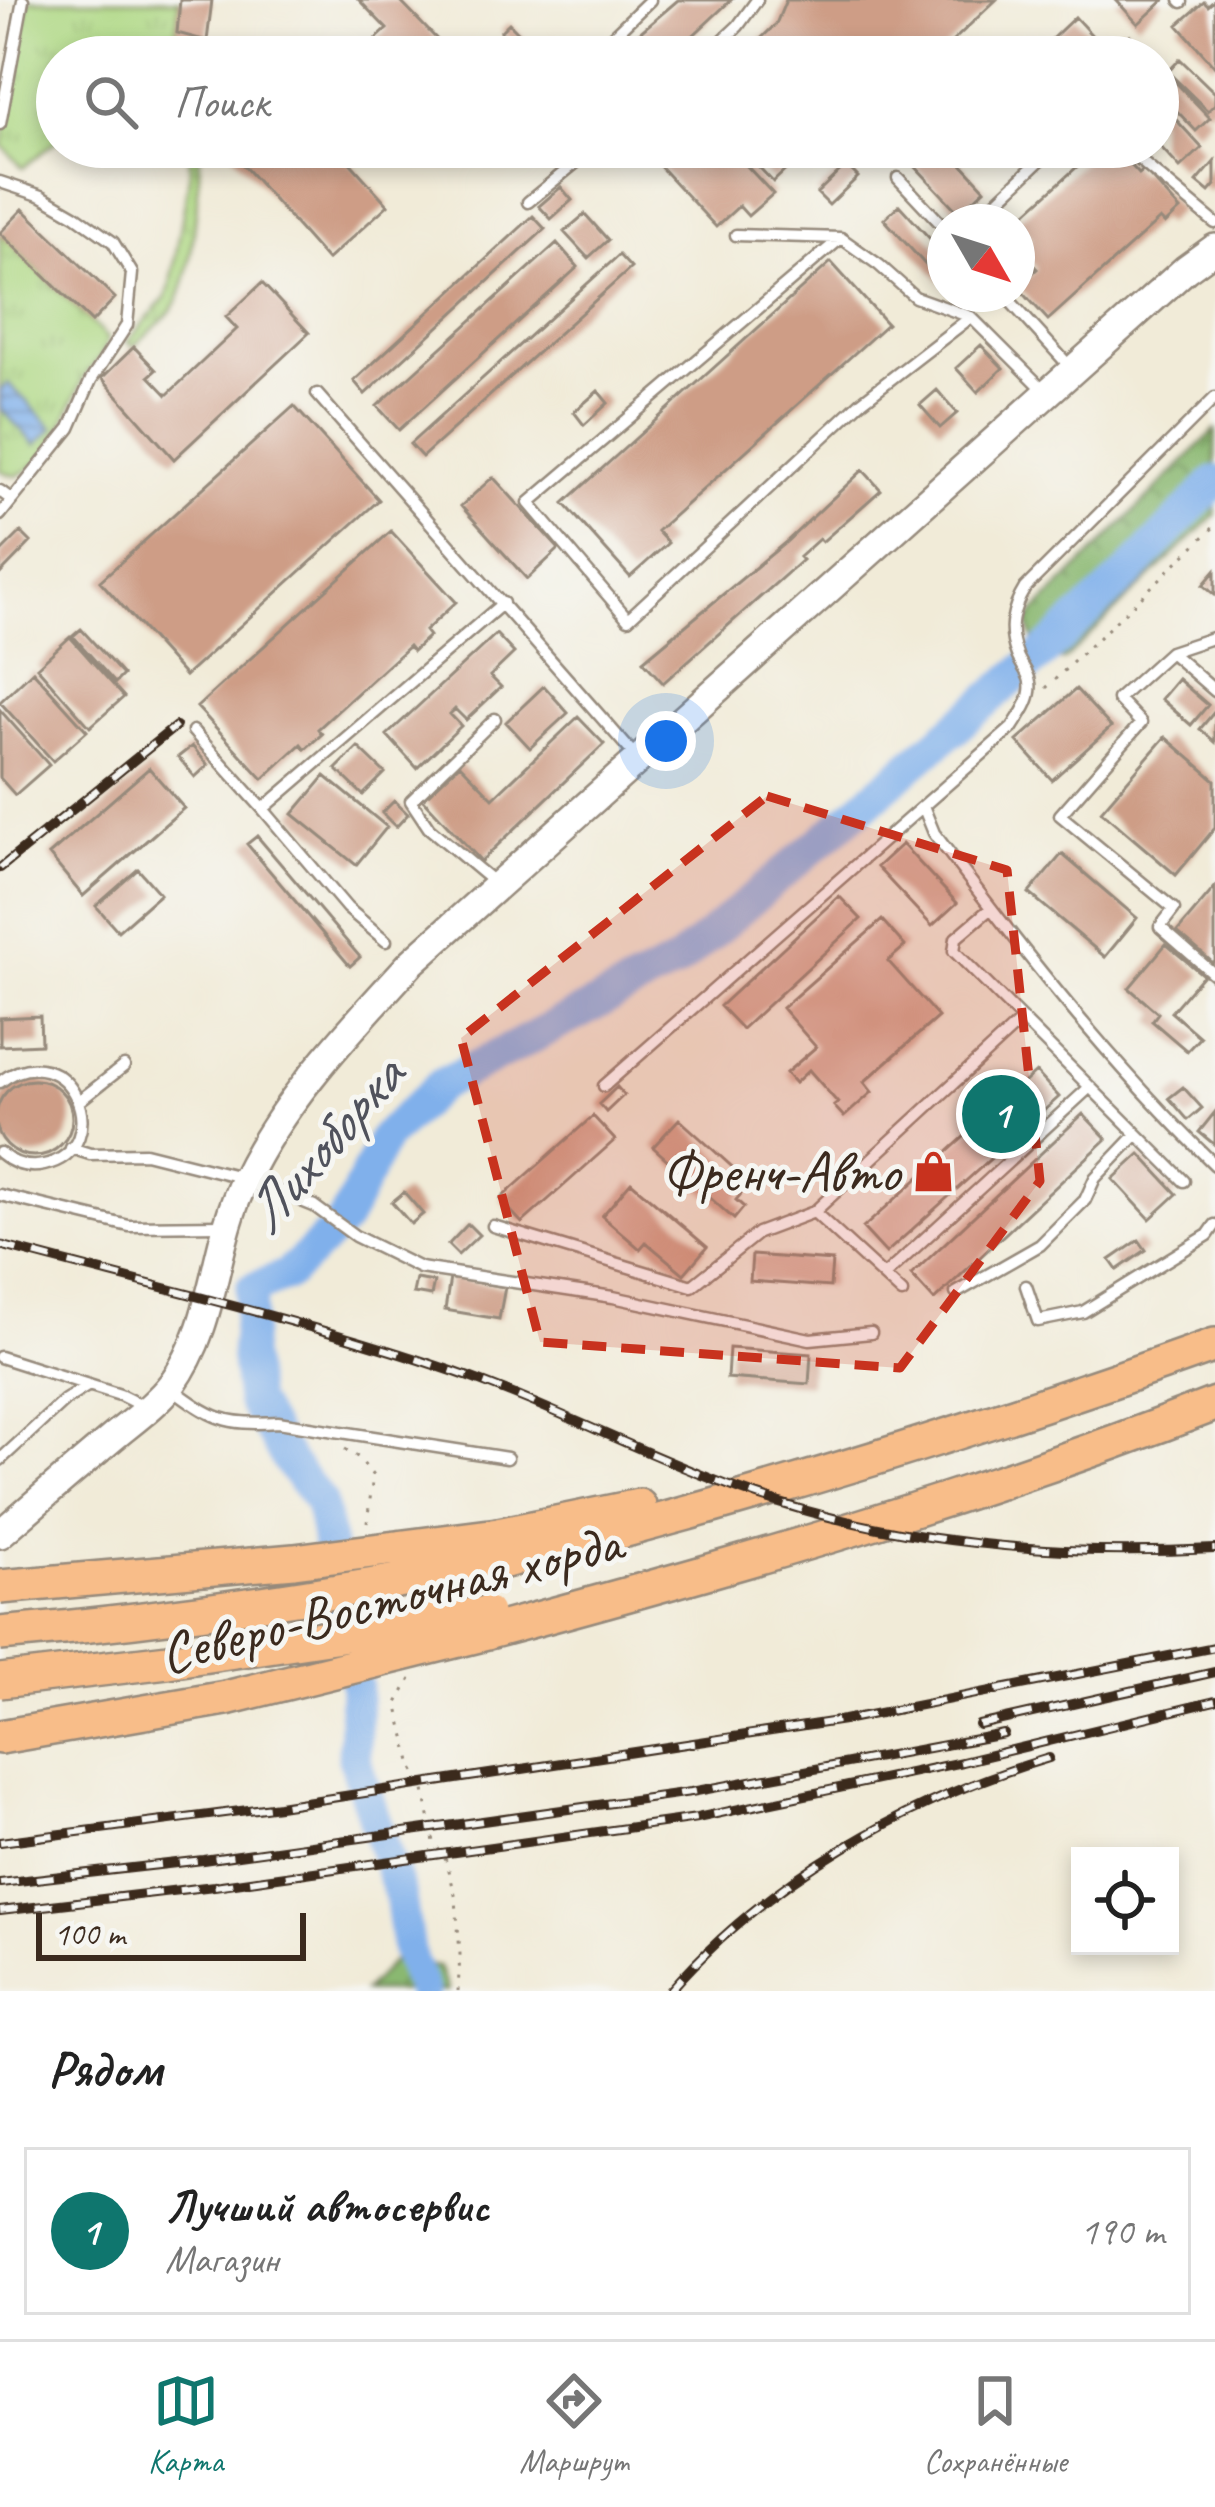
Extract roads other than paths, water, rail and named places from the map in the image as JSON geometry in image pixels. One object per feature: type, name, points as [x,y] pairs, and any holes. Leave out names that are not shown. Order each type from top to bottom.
[{"type":"main road","name":"Северо-Восточная хорда","points":[[0,1634],[164,1617],[386,1584],[688,1496],[806,1479],[1077,1395],[1215,1345]]},
{"type":"main road","name":"Северо-Восточная хорда","points":[[0,1737],[226,1698],[488,1623],[802,1544],[909,1514],[1215,1404]]},
{"type":"main road","name":"Северо-Восточная хорда","points":[[0,1587],[501,1548]]},
{"type":"main road","name":"Северо-Восточная хорда","points":[[0,1681],[488,1623]]},
{"type":"street","points":[[0,1534],[169,1387],[196,1346],[227,1225],[245,1178],[337,1043],[411,963],[1046,392],[1215,248]]},
{"type":"lane","points":[[0,124],[23,0]]},
{"type":"lane","points":[[613,36],[650,0]]},
{"type":"lane","points":[[727,36],[757,0]]},
{"type":"lane","points":[[528,202],[569,168]]},
{"type":"lane","points":[[994,204],[1032,168]]},
{"type":"lane","points":[[1149,168],[1215,223]]},
{"type":"lane","points":[[898,178],[927,209]]},
{"type":"lane","points":[[0,182],[43,196],[75,215],[112,242],[132,273],[127,326],[91,380],[70,428],[0,515]]},
{"type":"lane","points":[[736,236],[841,238],[915,298],[971,317],[1046,392]]},
{"type":"lane","points":[[841,238],[529,503],[628,619],[861,402],[971,317]]},
{"type":"lane","points":[[1020,312],[1072,369]]},
{"type":"lane","points":[[317,394],[637,758]]},
{"type":"lane","points":[[604,1086],[1012,728],[1029,698],[1030,681],[1015,651],[1012,609],[1025,588],[1215,398]]},
{"type":"lane","points":[[0,491],[12,500]]},
{"type":"lane","points":[[263,808],[502,603]]},
{"type":"lane","points":[[1215,637],[1170,652],[1118,699],[1141,723],[1060,815],[1174,909],[1160,927],[1215,975]]},
{"type":"lane","points":[[1170,652],[1215,691]]},
{"type":"lane","points":[[495,718],[411,801],[429,828],[496,884]]},
{"type":"lane","points":[[193,731],[346,908],[386,941]]},
{"type":"lane","points":[[923,806],[934,833],[1069,1009],[1150,1102],[1215,1165]]},
{"type":"lane","points":[[991,908],[956,938],[954,951],[1184,1181]]},
{"type":"lane","points":[[493,1226],[692,1286],[758,1233],[814,1212],[1022,1020]]},
{"type":"lane","points":[[80,1101],[124,1066]]},
{"type":"lane","points":[[0,1082],[20,1070],[56,1074],[80,1101],[82,1118],[71,1148],[57,1160],[22,1166],[0,1153]]},
{"type":"lane","points":[[884,1276],[1090,1088]]},
{"type":"lane","points":[[956,1293],[1040,1245],[1085,1200],[1094,1178],[1137,1134]]},
{"type":"lane","points":[[71,1148],[90,1154],[145,1153],[245,1178],[314,1206],[355,1236],[420,1268],[613,1297],[810,1339],[871,1333]]},
{"type":"lane","points":[[0,1196],[129,1226],[227,1225]]},
{"type":"lane","points":[[814,1212],[902,1292]]},
{"type":"lane","points":[[1026,1286],[1038,1321],[1083,1312],[1208,1235],[1215,1226]]},
{"type":"lane","points":[[0,1357],[147,1408]]},
{"type":"lane","points":[[0,1460],[65,1400],[89,1385]]},
{"type":"lane","points":[[169,1387],[209,1416],[245,1424],[278,1421],[507,1458]]},
{"type":"water","points":[[8,383],[53,428],[36,445],[0,408],[0,391]]},
{"type":"waterway","name":"Лихоборка","points":[[422,1991],[408,1951],[400,1896],[354,1758],[356,1686],[320,1501],[290,1464],[252,1401],[246,1354],[252,1289],[287,1275],[344,1221],[384,1138],[440,1085],[677,963],[1041,655],[1130,572],[1215,482]]},
{"type":"railway","points":[[0,868],[176,726]]},
{"type":"railway","points":[[0,1245],[399,1354],[491,1385],[741,1490],[857,1524],[1035,1548],[1215,1549]]},
{"type":"railway","points":[[0,1842],[279,1806],[844,1720],[1215,1647]]},
{"type":"railway","points":[[979,1725],[1215,1672]]},
{"type":"railway","points":[[0,1911],[697,1818],[962,1762],[1215,1701]]},
{"type":"railway","points":[[0,1883],[203,1860],[691,1792],[1004,1734]]},
{"type":"railway","points":[[670,1991],[751,1913],[843,1848],[944,1796],[1049,1758]]},
{"type":"place","name":"Лучший автосервис","points":[[1001,1114]]},
{"type":"place","name":"Френч-Авто","points":[[934,1171]]}]
